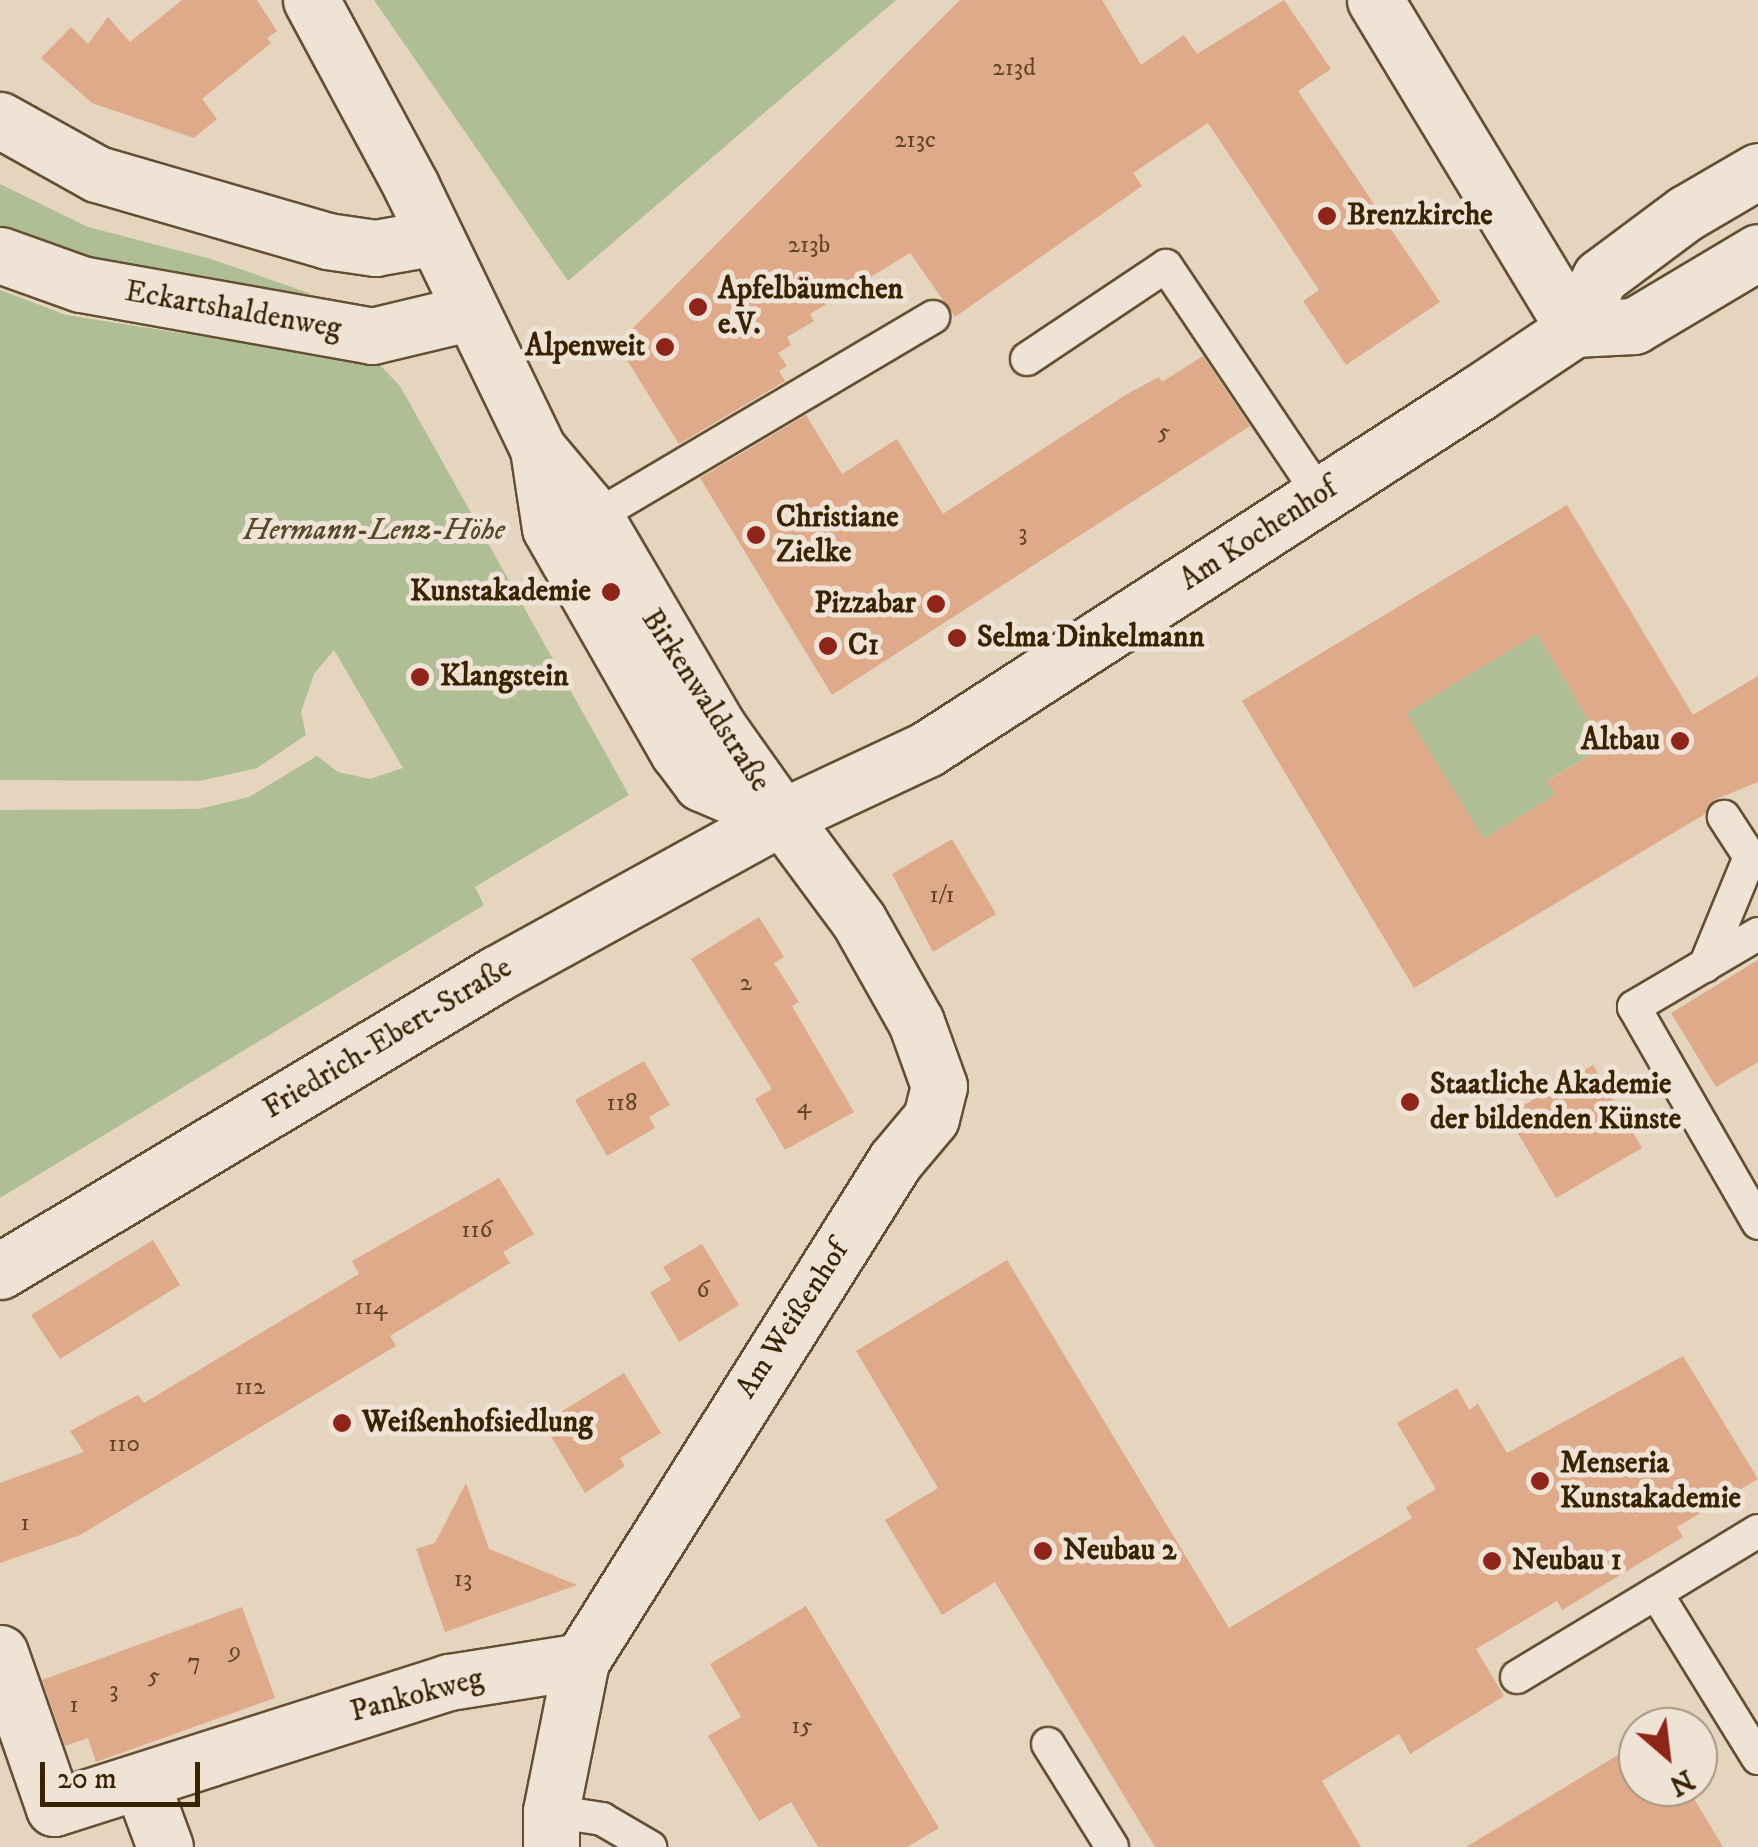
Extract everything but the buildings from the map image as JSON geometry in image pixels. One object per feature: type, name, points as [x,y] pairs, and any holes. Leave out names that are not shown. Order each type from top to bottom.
[{"type":"street","name":"Birkenwaldstraße","points":[[311,0],[538,450],[595,517],[719,728],[782,817]]},
{"type":"street","points":[[1375,0],[1574,330]]},
{"type":"street","points":[[0,120],[98,174],[327,242],[376,248],[432,238]]},
{"type":"street","points":[[1574,330],[1600,278],[1686,213],[1758,171]]},
{"type":"street","name":"Am Kochenhof","points":[[782,817],[927,749],[1574,330],[1634,326],[1758,252]]},
{"type":"street","name":"Eckartshaldenweg","points":[[0,255],[81,284],[372,336],[468,313]]},
{"type":"street","name":"Birkenwaldstraße","points":[[538,450],[550,528],[678,752],[701,782],[782,817]]},
{"type":"street","name":"Friedrich-Ebert-Straße","points":[[0,1270],[496,974],[782,817]]},
{"type":"street","name":"Am Weißenhof","points":[[551,1829],[581,1661],[895,1161],[931,1118],[939,1086],[916,1022],[858,921],[782,817]]},
{"type":"street","name":"Pankokweg","points":[[0,1652],[54,1808],[449,1682],[581,1661]]},
{"type":"street","points":[[142,1782],[166,1847]]},
{"type":"lane","points":[[1027,358],[1166,266],[1320,496]]},
{"type":"lane","points":[[595,517],[933,317]]},
{"type":"lane","points":[[1705,966],[1750,857],[1724,817]]},
{"type":"lane","points":[[1756,1213],[1634,1007],[1758,934]]},
{"type":"lane","points":[[1517,1677],[1758,1532]]},
{"type":"lane","points":[[1656,1593],[1758,1758]]},
{"type":"lane","points":[[1048,1744],[1112,1847]]},
{"type":"lane","points":[[551,1829],[602,1819],[650,1847]]},
{"type":"green space","points":[[374,0],[896,0],[568,281]]},
{"type":"green space","points":[[0,184],[88,227],[211,259],[312,294],[218,287],[80,262],[0,227]]},
{"type":"green space","name":"Hermann-Lenz-Höhe","points":[[0,290],[66,315],[379,364],[400,386],[629,795],[475,887],[484,905],[0,1198],[0,810],[199,809],[249,797],[317,756],[338,772],[370,779],[403,768],[334,650],[314,674],[301,712],[306,735],[257,768],[200,781],[0,780]]},
{"type":"green space","points":[[1537,634],[1605,747],[1548,780],[1555,795],[1484,839],[1369,735]]},
{"type":"place","name":"Brenzkirche","points":[[1327,216]]},
{"type":"place","name":"Apfelbäumchen e.V.","points":[[698,307]]},
{"type":"place","name":"Alpenweit","points":[[665,347]]},
{"type":"place","name":"Christiane Zielke","points":[[756,535]]},
{"type":"place","name":"Kunstakademie","points":[[611,592]]},
{"type":"place","name":"Pizzabar","points":[[936,604]]},
{"type":"place","name":"Selma Dinkelmann","points":[[957,638]]},
{"type":"place","name":"C1","points":[[828,646]]},
{"type":"place","name":"Klangstein","points":[[420,677]]},
{"type":"place","name":"Altbau","points":[[1680,741]]},
{"type":"place","name":"Staatliche Akademie der bildenden Künste","points":[[1410,1102]]},
{"type":"place","name":"Weißenhofsiedlung","points":[[342,1423]]},
{"type":"place","name":"Menseria Kunstakademie","points":[[1540,1481]]},
{"type":"place","name":"Neubau 2","points":[[1043,1551]]},
{"type":"place","name":"Neubau 1","points":[[1492,1561]]}]
